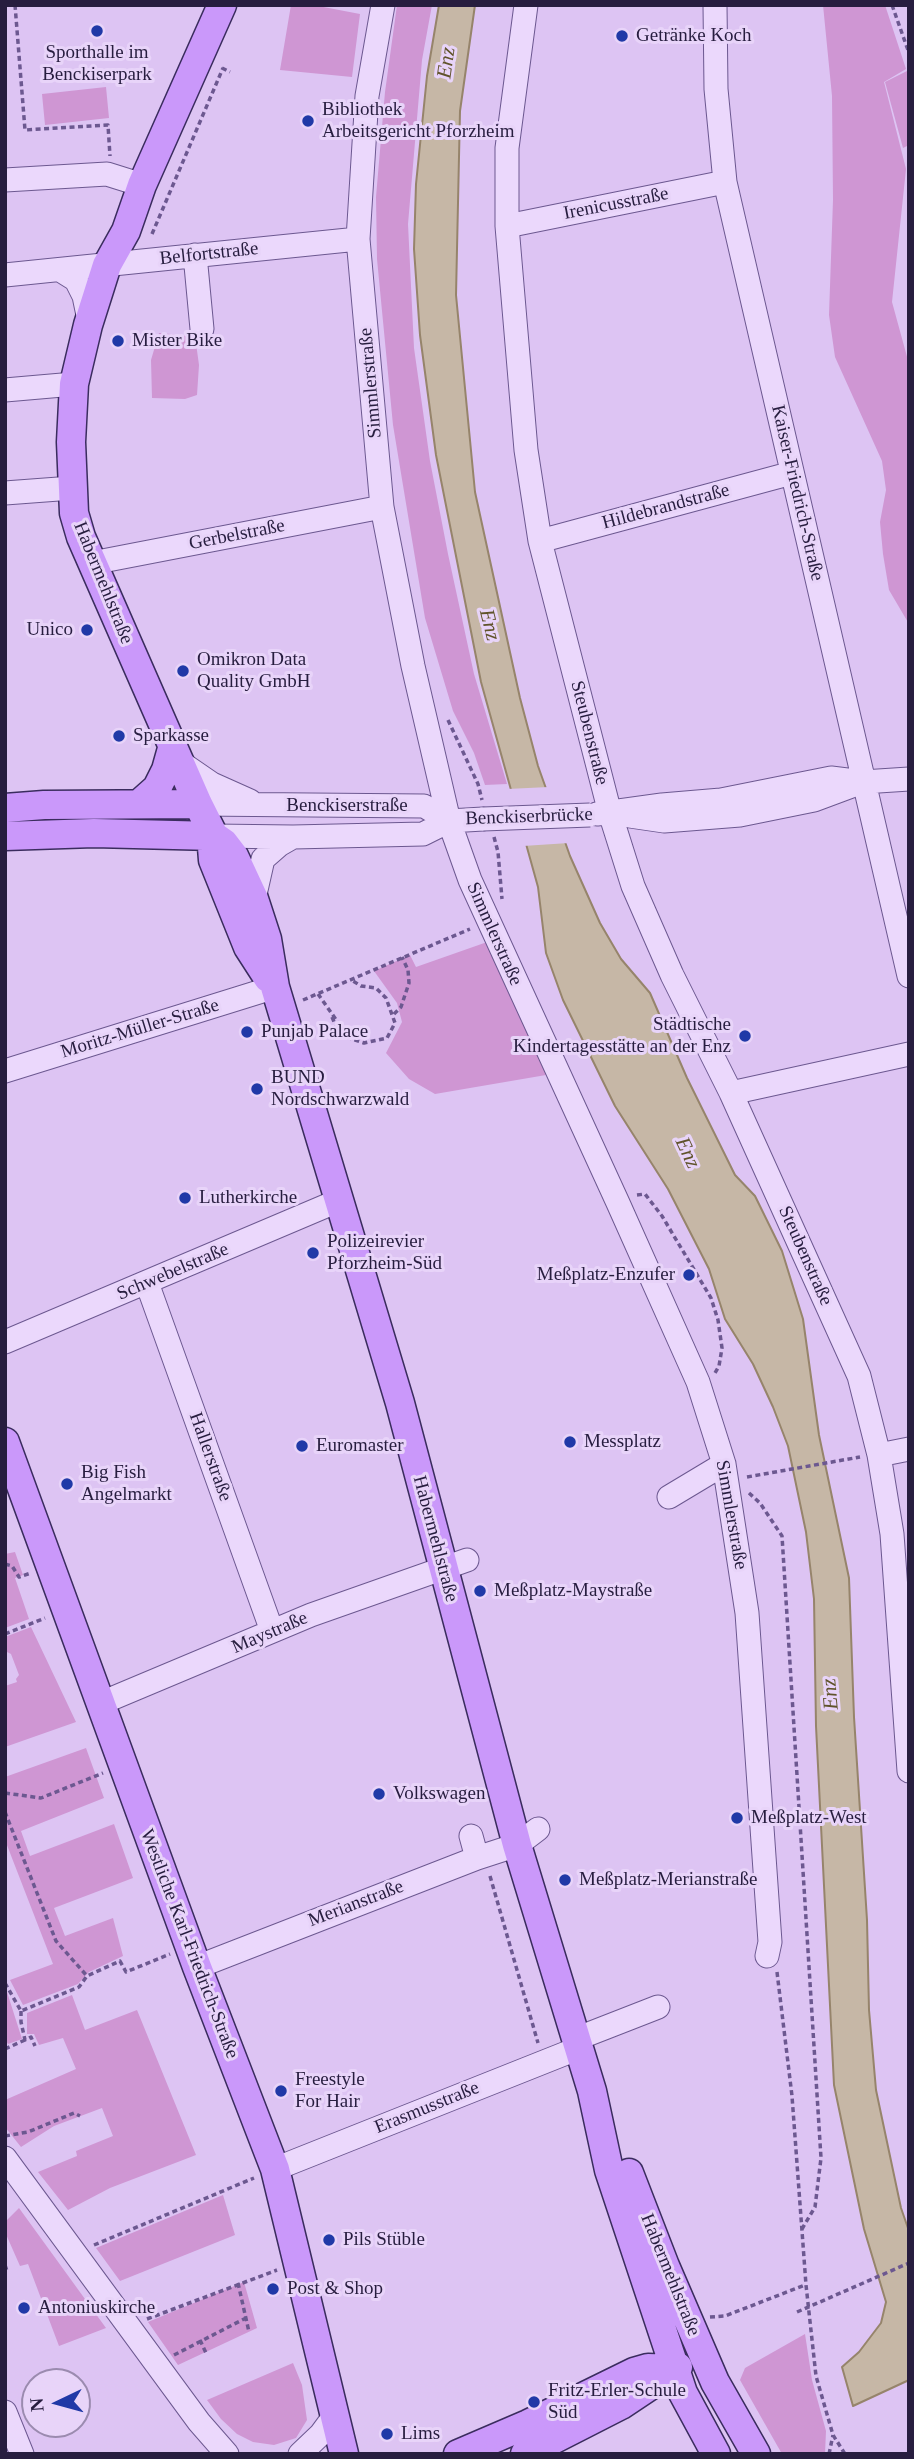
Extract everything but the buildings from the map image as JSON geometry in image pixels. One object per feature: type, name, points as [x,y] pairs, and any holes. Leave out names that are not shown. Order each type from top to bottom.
[{"type":"main road","name":"Habermehlstraße","points":[[222,5],[142,185],[126,231],[107,265],[89,320],[74,384],[71,442],[74,513],[92,563],[198,804],[214,836],[225,843],[234,856],[254,899],[267,939],[278,998],[400,1403],[455,1564],[528,1837],[592,2091],[609,2170],[675,2369],[692,2412],[716,2454]]},
{"type":"main road","points":[[139,804],[157,788],[176,754]]},
{"type":"main road","name":"Benckiserstraße","points":[[5,808],[44,805],[198,804]]},
{"type":"main road","name":"Benckiserstraße","points":[[5,836],[94,833],[214,836]]},
{"type":"main road","name":"Habermehlstraße","points":[[214,836],[214,860],[248,947],[278,998]]},
{"type":"main road","name":"Westliche Karl-Friedrich-Straße","points":[[5,1442],[99,1704],[275,2169],[344,2454]]},
{"type":"main road","name":"Habermehlstraße","points":[[592,2091],[713,2353],[715,2382],[756,2454]]},
{"type":"main road","points":[[525,2454],[621,2405],[675,2369],[713,2353]]},
{"type":"main road","points":[[458,2454],[528,2424],[634,2372],[648,2368],[675,2369]]},
{"type":"main road","points":[[621,2405],[663,2404],[692,2412]]},
{"type":"street","name":"Simmlerstraße","points":[[383,5],[367,96],[358,239],[383,507],[413,666],[449,821],[470,880],[698,1382],[726,1473],[747,1613],[769,1942],[767,1956]]},
{"type":"street","name":"Steubenstraße","points":[[526,5],[507,148],[507,226],[525,438],[540,541],[600,814],[672,975],[731,1093],[859,1376],[879,1455],[892,1534],[909,1771]]},
{"type":"street","name":"Kaiser-Friedrich-Straße","points":[[715,5],[716,89],[724,182],[909,975]]},
{"type":"street","points":[[5,180],[107,174],[142,185]]},
{"type":"street","name":"Irenicusstraße","points":[[507,226],[724,182]]},
{"type":"street","name":"Belfortstraße","points":[[5,275],[195,255],[226,242],[358,239]]},
{"type":"street","points":[[195,255],[202,329]]},
{"type":"street","points":[[60,270],[76,280],[84,296],[89,320]]},
{"type":"street","points":[[5,390],[74,384]]},
{"type":"street","name":"Hildebrandstraße","points":[[540,541],[792,473]]},
{"type":"street","points":[[5,493],[72,488]]},
{"type":"street","name":"Gerbelstraße","points":[[92,563],[383,507]]},
{"type":"street","points":[[176,754],[212,784],[263,806]]},
{"type":"street","points":[[600,814],[664,821],[716,818],[814,800],[863,782],[909,779]]},
{"type":"street","name":"Benckiserstraße","points":[[198,804],[424,806],[449,821]]},
{"type":"street","name":"Benckiserbrücke","points":[[449,821],[600,814]]},
{"type":"street","name":"Benckiserstraße","points":[[214,836],[423,834],[449,821]]},
{"type":"street","points":[[254,899],[263,859],[293,837]]},
{"type":"street","name":"Moritz-Müller-Straße","points":[[5,1071],[278,998]]},
{"type":"street","points":[[731,1093],[909,1054]]},
{"type":"street","name":"Schwebelstraße","points":[[5,1342],[340,1200]]},
{"type":"street","name":"Hallerstraße","points":[[147,1283],[272,1632]]},
{"type":"street","points":[[879,1455],[909,1449]]},
{"type":"street","points":[[669,1497],[726,1473]]},
{"type":"street","name":"Maystraße","points":[[99,1704],[321,1611],[455,1564]]},
{"type":"street","name":"Merianstraße","points":[[193,1957],[477,1850],[528,1837]]},
{"type":"street","name":"Erasmusstraße","points":[[275,2169],[544,2062],[578,2043],[625,2010],[658,2007]]},
{"type":"street","points":[[5,2158],[156,2365],[227,2454]]},
{"type":"street","points":[[5,2412],[22,2454]]},
{"type":"street","points":[[300,2454],[321,2434],[335,2415]]},
{"type":"path","points":[[15,5],[25,130],[108,125],[112,176]]},
{"type":"path","points":[[892,5],[909,53]]},
{"type":"path","points":[[140,261],[223,68]]},
{"type":"path","points":[[278,998],[318,995],[488,922]]},
{"type":"path","points":[[394,1014],[401,1007],[409,983],[408,970],[402,957]]},
{"type":"path","points":[[331,1015],[349,1038],[364,1043],[387,1038],[395,1023],[394,1014],[386,998],[376,988],[361,986],[352,980]]},
{"type":"path","points":[[318,995],[337,1029]]},
{"type":"path","points":[[640,1194],[645,1194],[676,1238],[703,1282],[718,1320],[722,1348],[719,1366],[716,1373],[698,1382]]},
{"type":"path","points":[[752,1476],[856,1458]]},
{"type":"path","points":[[726,1473],[760,1503],[782,1536],[821,2158],[815,2207],[802,2228]]},
{"type":"path","points":[[5,1634],[30,1625]]},
{"type":"path","points":[[5,1793],[41,1798],[94,1777]]},
{"type":"path","points":[[5,1812],[56,1941],[87,1976]]},
{"type":"path","points":[[477,1850],[544,2062]]},
{"type":"path","points":[[767,1956],[777,1971],[792,2096],[806,2285],[816,2376],[833,2435],[845,2454]]},
{"type":"path","points":[[22,2011],[79,1987],[87,1976],[121,1961],[126,1972],[193,1957]]},
{"type":"path","points":[[5,1983],[22,2011],[21,2022],[25,2040]]},
{"type":"path","points":[[5,2049],[31,2037],[34,2046]]},
{"type":"path","points":[[5,2136],[28,2132],[74,2113],[80,2116]]},
{"type":"path","points":[[76,2253],[275,2169]]},
{"type":"path","points":[[128,2326],[238,2283],[299,2263]]},
{"type":"path","points":[[797,2312],[826,2297],[909,2263]]},
{"type":"path","points":[[238,2283],[249,2332]]},
{"type":"path","points":[[702,2320],[725,2316],[806,2285]]},
{"type":"path","points":[[156,2365],[246,2318]]},
{"type":"path","points":[[200,2340],[206,2353]]},
{"type":"path","points":[[829,2454],[833,2435]]},
{"type":"shaded area","points":[[291,5],[313,5],[360,14],[352,77],[280,70]]},
{"type":"shaded area","points":[[397,5],[432,5],[422,60],[408,224],[414,348],[430,461],[448,554],[474,674],[507,784],[485,785],[474,753],[453,711],[425,618],[393,425],[377,259],[376,197],[385,92]]},
{"type":"shaded area","points":[[823,5],[885,5],[906,69],[884,82],[906,169],[892,302],[909,364],[909,624],[889,590],[883,554],[880,522],[886,490],[882,461],[835,357],[829,315],[833,200],[832,96]]},
{"type":"shaded area","points":[[907,71],[909,145],[903,148],[885,82]]},
{"type":"shaded area","points":[[106,87],[109,118],[45,125],[42,94]]},
{"type":"shaded area","points":[[159,333],[195,336],[199,365],[197,395],[185,399],[152,398],[151,360]]},
{"type":"shaded area","points":[[490,941],[546,1075],[435,1094],[409,1079],[386,1053],[402,1022],[397,1003],[374,971],[410,955],[416,967]]},
{"type":"shaded area","points":[[15,1552],[23,1575],[15,1578],[29,1619],[5,1628],[5,1554]]},
{"type":"shaded area","points":[[31,1627],[76,1722],[5,1747],[5,1686],[17,1682],[19,1675],[11,1654],[5,1651],[5,1637]]},
{"type":"shaded area","points":[[86,1748],[104,1798],[21,1831],[30,1856],[114,1824],[133,1878],[54,1908],[65,1936],[113,1918],[123,1956],[89,1972],[78,1984],[23,2005],[10,1980],[53,1964],[5,1840],[5,1777]]},
{"type":"shaded area","points":[[7,1992],[22,2039],[8,2044],[5,2039]]},
{"type":"shaded area","points":[[72,1995],[85,2030],[137,2010],[196,2155],[110,2188],[68,2210],[38,2172],[77,2156],[76,2151],[113,2136],[102,2108],[54,2126],[21,2147],[5,2127],[5,2100],[76,2069],[63,2038],[39,2045],[34,2034],[27,2034],[27,2013]]},
{"type":"shaded area","points":[[223,2195],[235,2235],[120,2281],[96,2248]]},
{"type":"shaded area","points":[[19,2208],[106,2328],[59,2346],[28,2264],[20,2266],[5,2232],[5,2222]]},
{"type":"shaded area","points":[[244,2282],[257,2328],[178,2365],[148,2322]]},
{"type":"shaded area","points":[[805,2334],[812,2380],[826,2431],[825,2454],[782,2454],[740,2380],[745,2368]]},
{"type":"shaded area","points":[[293,2363],[302,2385],[307,2420],[296,2438],[274,2445],[253,2442],[237,2434],[207,2400]]},
{"type":"water","name":"Enz","points":[[439,5],[475,5],[460,111],[456,295],[475,492],[520,698],[538,766],[570,856],[600,923],[621,959],[650,993],[687,1078],[735,1175],[755,1196],[782,1251],[803,1319],[819,1435],[849,1578],[854,1717],[867,1920],[869,2010],[876,2090],[901,2208],[909,2231],[909,2380],[853,2406],[842,2367],[859,2352],[881,2323],[886,2302],[864,2229],[834,2085],[816,1726],[814,1599],[806,1532],[788,1446],[773,1407],[753,1364],[725,1319],[709,1269],[668,1189],[615,1106],[563,1000],[546,953],[538,887],[481,682],[436,455],[420,335],[414,249],[416,184],[427,76]]},
{"type":"pier","points":[[549,787],[569,843],[523,846],[507,789]]},
{"type":"place","name":"Sporthalle im Benckiserpark","points":[[97,31]]},
{"type":"place","name":"Getränke Koch","points":[[622,36]]},
{"type":"place","name":"Bibliothek Arbeitsgericht Pforzheim","points":[[308,121]]},
{"type":"place","name":"Mister Bike","points":[[118,341]]},
{"type":"place","name":"Unico","points":[[87,630]]},
{"type":"place","name":"Omikron Data Quality GmbH","points":[[183,671]]},
{"type":"place","name":"Sparkasse","points":[[119,736]]},
{"type":"place","name":"Punjab Palace","points":[[247,1032]]},
{"type":"place","name":"Städtische Kindertagesstätte an der Enz","points":[[745,1036]]},
{"type":"place","name":"BUND Nordschwarzwald","points":[[257,1089]]},
{"type":"place","name":"Lutherkirche","points":[[185,1198]]},
{"type":"place","name":"Polizeirevier Pforzheim-Süd","points":[[313,1253]]},
{"type":"place","name":"Meßplatz-Enzufer","points":[[689,1275]]},
{"type":"place","name":"Messplatz","points":[[570,1442]]},
{"type":"place","name":"Euromaster","points":[[302,1446]]},
{"type":"place","name":"Big Fish Angelmarkt","points":[[67,1484]]},
{"type":"place","name":"Meßplatz-Maystraße","points":[[480,1591]]},
{"type":"place","name":"Volkswagen","points":[[379,1794]]},
{"type":"place","name":"Meßplatz-West","points":[[737,1818]]},
{"type":"place","name":"Meßplatz-Merianstraße","points":[[565,1880]]},
{"type":"place","name":"Freestyle For Hair","points":[[281,2091]]},
{"type":"place","name":"Pils Stüble","points":[[329,2240]]},
{"type":"place","name":"Post & Shop","points":[[273,2289]]},
{"type":"place","name":"Antoniuskirche","points":[[24,2308]]},
{"type":"place","name":"Fritz-Erler-Schule Süd","points":[[534,2402]]},
{"type":"place","name":"Lims","points":[[387,2434]]}]
